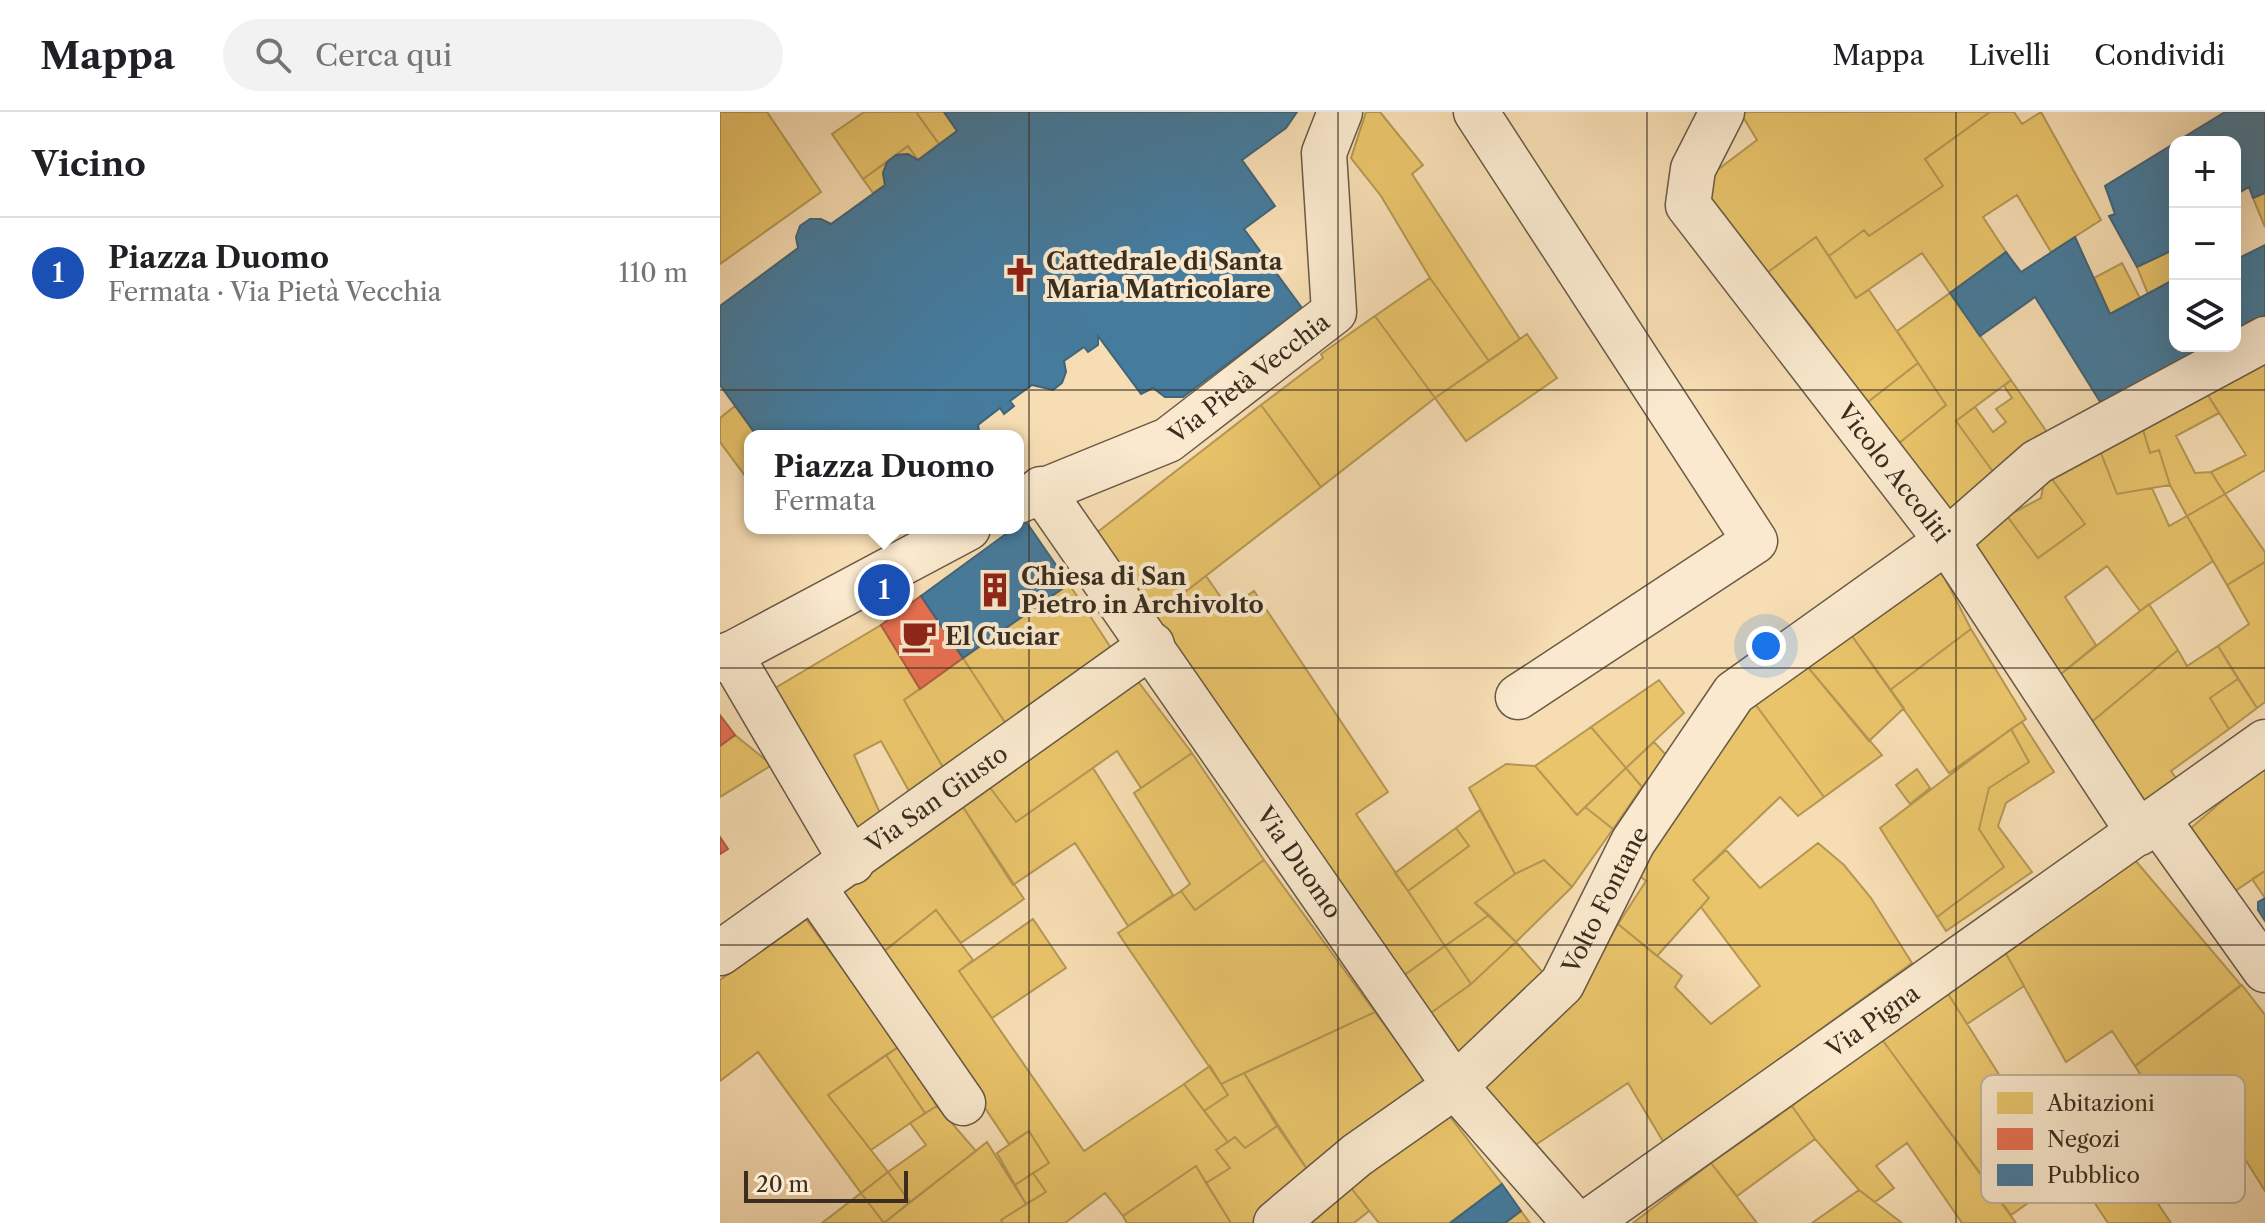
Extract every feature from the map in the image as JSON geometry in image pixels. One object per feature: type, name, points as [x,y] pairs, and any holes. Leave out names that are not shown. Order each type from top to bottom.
[{"type":"street","name":"Via Pietà Vecchia","points":[[1030,495],[1168,440],[1334,312],[1324,153],[1340,112]]},
{"type":"street","points":[[1476,112],[1755,541],[1518,697]]},
{"type":"street","name":"Vicolo Accoliti","points":[[1722,112],[1693,169],[1688,205],[1947,541],[2149,826],[2265,970]]},
{"type":"street","points":[[1947,541],[2037,462],[2265,339]]},
{"type":"street","name":"Via Duomo","points":[[1030,495],[1152,645],[1455,1086],[1575,1223]]},
{"type":"street","points":[[852,862],[725,657],[957,534]]},
{"type":"street","name":"Volto Fontane","points":[[1276,1223],[1357,1155],[1455,1086],[1562,984],[1633,842],[1734,693],[1947,541]]},
{"type":"street","name":"Via San Giusto","points":[[720,953],[852,862],[1152,645]]},
{"type":"street","name":"Via Pigna","points":[[1587,1223],[2265,742]]},
{"type":"street","points":[[814,888],[963,1103]]},
{"type":"building: Abitazioni","points":[[720,112],[767,112],[821,192],[720,264]]},
{"type":"building: Abitazioni","points":[[864,112],[916,112],[939,144],[918,160],[908,146],[863,179],[832,134]]},
{"type":"building: Abitazioni","points":[[916,112],[944,112],[957,131],[939,144]]},
{"type":"building: Abitazioni","points":[[1366,112],[1380,112],[1423,165],[1412,174],[1520,339],[1489,361],[1430,278],[1381,196],[1351,158]]},
{"type":"building: Abitazioni","points":[[1740,112],[1990,112],[1925,159],[1943,186],[1869,236],[1864,230],[1829,256],[1816,237],[1768,272],[1700,183],[1757,140]]},
{"type":"building: Abitazioni","points":[[1990,112],[2014,112],[2022,124],[2041,112],[2101,220],[2051,252],[2017,195],[1983,217],[2006,252],[1950,293],[1922,253],[1856,298],[1829,256],[1864,230],[1869,236],[1943,186],[1925,159]]},
{"type":"building: Abitazioni","points":[[908,146],[918,160],[908,154],[896,155]]},
{"type":"building: Abitazioni","points":[[887,162],[883,173],[885,185],[873,193],[863,179]]},
{"type":"building: Abitazioni","points":[[2265,193],[2265,227],[2253,198]]},
{"type":"building: Abitazioni","points":[[1816,237],[1856,298],[1869,290],[1918,363],[1864,405],[1813,329],[1768,272]]},
{"type":"building: Abitazioni","points":[[2169,252],[2169,282],[2148,294],[2137,267]]},
{"type":"building: Abitazioni","points":[[2122,263],[2140,298],[2110,314],[2094,278]]},
{"type":"building: Abitazioni","points":[[1430,278],[1489,361],[1435,398],[1375,316]]},
{"type":"building: Abitazioni","points":[[1950,293],[2011,380],[1956,421],[1999,480],[1944,521],[1893,448],[1946,405],[1897,331]]},
{"type":"building: Abitazioni","points":[[1375,316],[1435,398],[1321,487],[1261,405],[1323,358],[1321,354]]},
{"type":"building: Abitazioni","points":[[1527,334],[1557,378],[1466,441],[1435,398]]},
{"type":"building: Abitazioni","points":[[2265,357],[2265,470],[2225,494],[2211,472],[2246,455],[2206,392]]},
{"type":"building: Abitazioni","points":[[1918,363],[1946,405],[1893,448],[1864,405]]},
{"type":"building: Abitazioni","points":[[2011,380],[2049,435],[1999,480],[1956,421],[1975,407],[1993,432],[2006,422],[1996,409],[2012,398],[2004,386]]},
{"type":"building: Abitazioni","points":[[2206,392],[2219,413],[2176,436],[2195,473],[2211,472],[2225,494],[2187,516],[2170,485],[2159,450],[2150,453],[2141,423]]},
{"type":"building: Abitazioni","points":[[1261,405],[1321,487],[1150,619],[1095,534]]},
{"type":"building: Abitazioni","points":[[735,406],[753,430],[744,430],[744,474],[720,442],[720,418]]},
{"type":"building: Abitazioni","points":[[2141,423],[2150,453],[2159,450],[2170,485],[2117,494],[2097,443]]},
{"type":"building: Abitazioni","points":[[2097,443],[2117,494],[2152,488],[2169,526],[2187,516],[2213,561],[2140,611],[2107,566],[2065,597],[2096,645],[2051,682],[1969,551],[2007,516],[2038,558],[2085,524],[2046,471]]},
{"type":"building: Abitazioni","points":[[2046,471],[2085,524],[2038,558],[2007,516],[2041,498]]},
{"type":"building: Abitazioni","points":[[2225,494],[2265,552],[2265,562],[2227,585],[2187,516]]},
{"type":"building: Abitazioni","points":[[2265,562],[2265,702],[2257,708],[2218,646],[2249,624],[2227,585]]},
{"type":"building: Abitazioni","points":[[1937,563],[1971,629],[1890,690],[1847,629]]},
{"type":"building: Abitazioni","points":[[1206,576],[1229,609],[1254,591],[1388,792],[1356,814],[1445,946],[1396,981],[1150,619]]},
{"type":"building: Abitazioni","points":[[1069,584],[1115,654],[1010,730],[963,658]]},
{"type":"building: Abitazioni","points":[[2149,604],[2178,650],[2082,730],[2051,682]]},
{"type":"building: Abitazioni","points":[[881,625],[920,689],[904,700],[948,776],[914,800],[881,741],[854,755],[884,822],[848,848],[772,690]]},
{"type":"building: Abitazioni","points":[[1847,629],[1904,708],[1869,741],[1801,659]]},
{"type":"building: Abitazioni","points":[[1971,629],[2026,719],[1949,773],[1890,690]]},
{"type":"building: Abitazioni","points":[[2218,646],[2238,679],[2210,698],[2229,729],[2171,771],[2176,778],[2142,808],[2082,730],[2178,650],[2187,666]]},
{"type":"building: Abitazioni","points":[[963,658],[1010,730],[948,776],[904,700]]},
{"type":"building: Abitazioni","points":[[1801,659],[1882,755],[1824,797],[1747,693]]},
{"type":"building: Abitazioni","points":[[2238,679],[2257,708],[2229,729],[2210,698]]},
{"type":"building: Abitazioni","points":[[1137,680],[1192,753],[1141,788],[1117,751],[1016,822],[988,785]]},
{"type":"building: Abitazioni","points":[[1659,680],[1684,713],[1626,768],[1591,727]]},
{"type":"building: Abitazioni","points":[[1747,693],[1824,797],[1798,816],[1780,797],[1693,880],[1709,898],[1657,956],[1618,924],[1646,881],[1629,868]]},
{"type":"building: Abitazioni","points":[[2022,722],[2054,772],[2006,803],[1998,826],[2032,872],[1946,931],[1937,917],[2004,867],[1979,829],[1989,788],[2029,762],[2011,729]]},
{"type":"building: Abitazioni","points":[[1591,727],[1626,768],[1577,815],[1535,766]]},
{"type":"building: Abitazioni","points":[[2011,729],[2029,762],[1989,788],[1979,829],[2004,867],[1937,917],[1880,828]]},
{"type":"building: Abitazioni","points":[[735,735],[772,765],[720,797],[720,746]]},
{"type":"building: Abitazioni","points":[[1654,742],[1668,757],[1642,787],[1626,768]]},
{"type":"building: Abitazioni","points":[[1192,753],[1264,860],[1195,910],[1181,891],[1190,884],[1134,793]]},
{"type":"building: Abitazioni","points":[[1506,764],[1535,766],[1577,815],[1585,807],[1613,829],[1572,887],[1544,860],[1515,874],[1469,788]]},
{"type":"building: Abitazioni","points":[[2265,764],[2265,871],[2232,893],[2191,828]]},
{"type":"building: Abitazioni","points":[[1093,768],[1173,895],[1128,926],[1075,843],[1013,885],[961,804],[988,785],[1016,822]]},
{"type":"building: Abitazioni","points":[[1626,768],[1642,787],[1613,829],[1585,807]]},
{"type":"building: Abitazioni","points":[[1917,769],[1930,788],[1910,804],[1896,785]]},
{"type":"building: Abitazioni","points":[[961,804],[1024,899],[961,943],[936,910],[879,955],[839,894]]},
{"type":"building: Abitazioni","points":[[1480,810],[1515,874],[1475,903],[1489,915],[1445,946],[1408,891],[1469,846],[1456,828]]},
{"type":"building: Abitazioni","points":[[1456,828],[1469,846],[1408,891],[1395,873]]},
{"type":"building: Abitazioni","points":[[1818,843],[1844,865],[1871,898],[1912,963],[1664,1143],[1628,1083],[1528,1150],[1477,1082],[1600,955],[1618,924],[1682,976],[1675,987],[1711,1024],[1760,986],[1701,907],[1709,898],[1693,880],[1726,850],[1760,888]]},
{"type":"building: Abitazioni","points":[[1264,860],[1375,1012],[1221,1084],[1118,933],[1181,891],[1195,910]]},
{"type":"building: Abitazioni","points":[[1544,860],[1572,887],[1516,942],[1475,903],[1515,874]]},
{"type":"building: Abitazioni","points":[[2135,860],[2241,985],[2135,1066],[2112,1031],[2066,1062],[2004,950]]},
{"type":"building: Abitazioni","points":[[2265,871],[2265,898],[2252,879]]},
{"type":"building: Abitazioni","points":[[936,910],[973,960],[959,971],[1084,1151],[1184,1084],[1228,1142],[1216,1150],[1230,1168],[1206,1183],[1196,1166],[1123,1216],[1105,1193],[1065,1223],[1003,1223],[1001,1220],[1046,1192],[1033,1173],[1049,1163],[1029,1131],[1009,1144],[882,953]]},
{"type":"building: Abitazioni","points":[[1489,915],[1516,942],[1471,984],[1445,946]]},
{"type":"building: Abitazioni","points":[[806,919],[900,1046],[828,1095],[888,1172],[861,1193],[758,1052],[720,1081],[720,980]]},
{"type":"building: Abitazioni","points":[[1033,919],[1066,968],[992,1018],[959,971]]},
{"type":"building: Abitazioni","points":[[1516,942],[1547,977],[1459,1063],[1424,1018],[1471,984]]},
{"type":"building: Abitazioni","points":[[1445,946],[1471,984],[1424,1018],[1396,981]]},
{"type":"building: Abitazioni","points":[[2004,950],[2024,986],[1967,1024],[1945,989]]},
{"type":"building: Abitazioni","points":[[2242,985],[2265,1015],[2265,1191],[2245,1159],[2245,1075],[2141,1075],[2135,1066]]},
{"type":"building: Abitazioni","points":[[1945,989],[1999,1075],[1981,1075],[1981,1174],[1881,1038]]},
{"type":"building: Abitazioni","points":[[1375,1012],[1428,1084],[1313,1178],[1244,1073]]},
{"type":"building: Abitazioni","points":[[1881,1038],[1981,1175],[1981,1203],[2001,1203],[2016,1223],[1962,1223],[1907,1143],[1876,1166],[1894,1188],[1875,1202],[1859,1190],[1815,1139],[1792,1106]]},
{"type":"building: Abitazioni","points":[[900,1046],[937,1106],[925,1113],[886,1055]]},
{"type":"building: Abitazioni","points":[[886,1055],[925,1113],[871,1150],[828,1095]]},
{"type":"building: Abitazioni","points":[[1210,1066],[1228,1095],[1204,1111],[1184,1084]]},
{"type":"building: Abitazioni","points":[[1244,1073],[1277,1126],[1245,1148],[1235,1137],[1228,1142],[1204,1111],[1228,1095],[1221,1084]]},
{"type":"building: Abitazioni","points":[[1441,1105],[1502,1184],[1450,1223],[1379,1223],[1344,1179]]},
{"type":"building: Abitazioni","points":[[937,1106],[976,1151],[910,1202],[888,1172],[926,1145],[910,1123]]},
{"type":"building: Abitazioni","points":[[1792,1106],[1815,1139],[1737,1196],[1711,1163]]},
{"type":"building: Abitazioni","points":[[1277,1126],[1313,1178],[1259,1223],[1231,1223],[1206,1183],[1230,1168],[1216,1150],[1235,1137],[1245,1148]]},
{"type":"building: Abitazioni","points":[[1029,1131],[1049,1163],[1015,1185],[997,1153]]},
{"type":"building: Abitazioni","points":[[987,1142],[1026,1204],[1001,1220],[1003,1223],[884,1223]]},
{"type":"building: Abitazioni","points":[[1711,1163],[1757,1223],[1633,1223]]},
{"type":"building: Abitazioni","points":[[1196,1166],[1231,1223],[1127,1223],[1123,1216]]},
{"type":"building: Abitazioni","points":[[888,1172],[910,1202],[884,1223],[861,1193]]},
{"type":"building: Abitazioni","points":[[1033,1173],[1046,1192],[1026,1204],[1015,1185]]},
{"type":"building: Abitazioni","points":[[1344,1179],[1369,1211],[1354,1223],[1293,1223]]},
{"type":"building: Abitazioni","points":[[1859,1190],[1902,1223],[1812,1223]]},
{"type":"building: Abitazioni","points":[[861,1193],[884,1223],[822,1223]]},
{"type":"building: Abitazioni","points":[[2002,1203],[2028,1203],[2011,1215]]},
{"type":"building: Abitazioni","points":[[2095,1203],[2158,1203],[2171,1223],[2108,1223]]},
{"type":"building: Abitazioni","points":[[1521,1211],[1530,1223],[1505,1223]]},
{"type":"building: Negozi","points":[[921,596],[963,658],[920,689],[881,625]]},
{"type":"building: Negozi","points":[[720,715],[735,735],[720,746]]},
{"type":"building: Negozi","points":[[720,837],[728,849],[720,854]]},
{"type":"building: Pubblico","name":"Cattedrale di Santa Maria Matricolare","points":[[944,112],[1297,112],[1286,128],[1242,160],[1275,206],[1244,229],[1302,308],[1183,397],[1165,397],[1153,388],[1141,394],[1098,336],[1098,345],[1088,352],[1084,347],[1064,361],[1066,372],[1062,383],[1053,390],[1032,385],[1010,401],[1014,406],[1004,414],[1000,408],[978,425],[979,430],[753,430],[720,385],[720,306],[798,248],[796,237],[800,226],[810,219],[821,219],[831,224],[885,185],[883,173],[887,162],[896,155],[908,154],[918,160],[957,131]]},
{"type":"building: Pubblico","points":[[2225,112],[2265,112],[2265,193],[2253,198],[2249,187],[2241,192],[2241,136],[2186,136]]},
{"type":"building: Pubblico","points":[[2169,147],[2169,252],[2137,267],[2109,216],[2115,214],[2105,186]]},
{"type":"building: Pubblico","points":[[2075,237],[2110,314],[2169,282],[2169,352],[2213,352],[2102,405],[2035,297],[1980,336],[1950,293],[2006,252],[2021,272]]},
{"type":"building: Pubblico","points":[[2265,245],[2265,326],[2241,338],[2241,280],[2241,257]]},
{"type":"building: Pubblico","name":"Chiesa di San Pietro in Archivolto","points":[[1024,521],[1069,584],[963,658],[921,596],[1006,534],[1024,534]]},
{"type":"building: Pubblico","points":[[2265,898],[2265,921],[2258,910],[2258,902]]},
{"type":"building: Pubblico","points":[[1502,1184],[1521,1211],[1505,1223],[1450,1223]]},
{"type":"place","name":"Cattedrale di Santa Maria Matricolare","points":[[1020,275]]},
{"type":"place","name":"Piazza Duomo","points":[[884,590]]},
{"type":"place","name":"Chiesa di San Pietro in Archivolto","points":[[995,590]]},
{"type":"place","name":"El Cuciar","points":[[919,636]]}]
